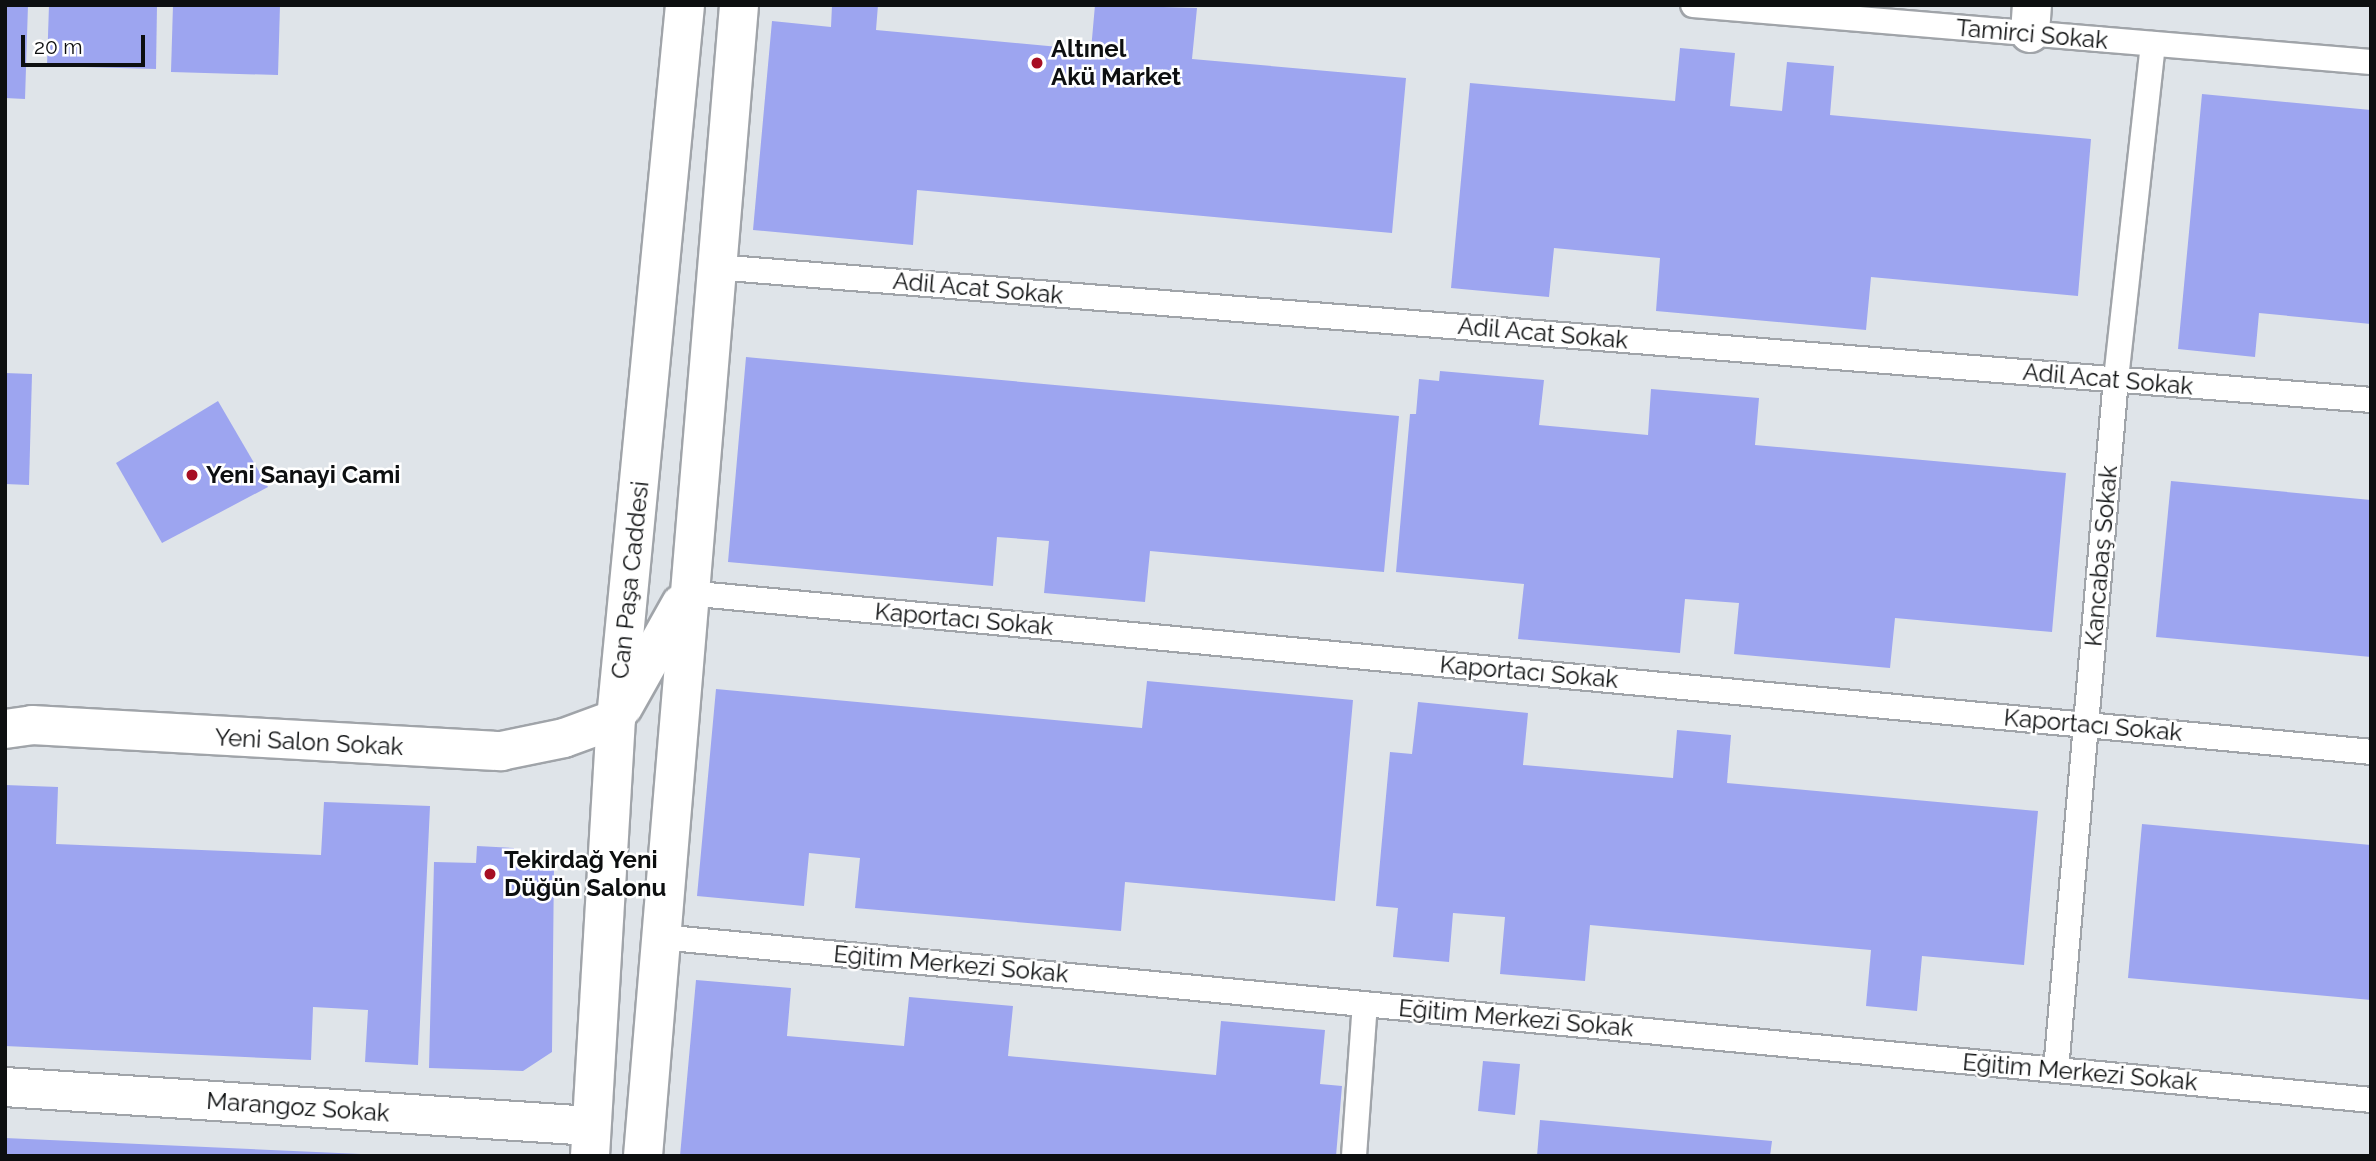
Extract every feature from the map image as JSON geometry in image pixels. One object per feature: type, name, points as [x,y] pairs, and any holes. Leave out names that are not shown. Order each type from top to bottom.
[{"type":"street","name":"Can Paşa Caddesi","points":[[591,1141],[606,935],[616,719],[662,267],[685,5]]},
{"type":"street","points":[[642,1156],[687,593],[739,5]]},
{"type":"street","points":[[662,267],[715,267]]},
{"type":"street","points":[[628,590],[687,593]]},
{"type":"street","points":[[616,719],[687,593]]},
{"type":"street","name":"Yeni Salon Sokak","points":[[14,719],[501,751],[564,738],[616,719]]},
{"type":"street","points":[[606,935],[660,937]]},
{"type":"street","name":"Marangoz Sokak","points":[[5,1087],[591,1141]]},
{"type":"lane","name":"Tamirci Sokak","points":[[1693,5],[2031,19],[2152,44],[2371,62]]},
{"type":"lane","name":"Kancabaş Sokak","points":[[2056,1070],[2116,379],[2152,44]]},
{"type":"lane","name":"Adil Acat Sokak","points":[[715,267],[2371,400]]},
{"type":"lane","name":"Kaportacı Sokak","points":[[687,593],[2371,752]]},
{"type":"lane","name":"Eğitim Merkezi Sokak","points":[[660,937],[2371,1100]]},
{"type":"lane","points":[[1354,1156],[1366,1004]]},
{"type":"building","points":[[5,5],[28,5],[25,99],[5,98]]},
{"type":"building","points":[[49,5],[157,5],[156,69],[47,66]]},
{"type":"building","points":[[173,5],[280,5],[278,75],[171,72]]},
{"type":"building","points":[[832,5],[878,5],[876,30],[1091,50],[1095,5],[1197,8],[1192,59],[1406,78],[1392,233],[917,190],[913,245],[753,230],[772,21],[831,27]]},
{"type":"building","points":[[1680,48],[1735,53],[1730,106],[1782,111],[1787,62],[1834,66],[1830,115],[2091,139],[2078,296],[1871,277],[1866,330],[1656,311],[1660,258],[1554,248],[1549,297],[1451,288],[1470,83],[1675,101]]},
{"type":"building","points":[[2202,94],[2371,110],[2371,324],[2259,313],[2255,357],[2178,349]]},
{"type":"building","points":[[746,357],[1399,416],[1384,572],[1150,551],[1145,602],[1044,593],[1049,541],[997,537],[993,586],[728,562]]},
{"type":"building","points":[[1440,371],[1544,380],[1539,425],[1648,435],[1651,389],[1759,398],[1755,445],[2066,473],[2052,632],[1895,618],[1890,668],[1734,654],[1739,603],[1685,599],[1680,653],[1518,639],[1524,584],[1396,572],[1410,414],[1416,414],[1419,379],[1439,381]]},
{"type":"building","points":[[5,373],[32,374],[29,485],[5,484]]},
{"type":"building","name":"Yeni Sanayi Cami","points":[[218,401],[268,487],[162,543],[116,463]]},
{"type":"building","points":[[2171,481],[2371,500],[2371,657],[2156,637]]},
{"type":"building","points":[[1147,681],[1353,700],[1335,901],[1125,882],[1121,931],[855,908],[860,858],[809,853],[804,906],[697,896],[716,689],[1142,728]]},
{"type":"building","points":[[1418,702],[1528,713],[1523,765],[1673,778],[1677,730],[1731,735],[1727,783],[2038,811],[2024,965],[1922,956],[1917,1011],[1866,1006],[1871,950],[1590,925],[1585,981],[1500,974],[1505,917],[1453,913],[1449,962],[1393,957],[1398,908],[1376,906],[1390,752],[1412,754]]},
{"type":"building","points":[[5,785],[58,787],[56,844],[321,855],[324,802],[430,806],[418,1065],[365,1062],[368,1010],[313,1007],[311,1060],[5,1046]]},
{"type":"building","points":[[2142,824],[2371,845],[2371,1000],[2128,978]]},
{"type":"building","points":[[477,846],[514,848],[513,864],[554,864],[552,1052],[523,1071],[429,1068],[434,862],[476,863]]},
{"type":"building","points":[[696,980],[791,988],[787,1036],[904,1046],[909,997],[1013,1006],[1008,1056],[1216,1075],[1221,1021],[1325,1030],[1320,1084],[1342,1086],[1336,1156],[680,1156]]},
{"type":"building","points":[[1483,1061],[1520,1064],[1515,1115],[1478,1111]]},
{"type":"building","points":[[1540,1120],[1772,1141],[1770,1156],[1537,1156]]},
{"type":"building","points":[[5,1138],[361,1154],[361,1156],[5,1156]]},
{"type":"place","name":"Altınel Akü Market","points":[[1037,63]]},
{"type":"place","name":"Yeni Sanayi Cami","points":[[192,475]]},
{"type":"place","name":"Tekirdağ Yeni Düğün Salonu","points":[[490,874]]}]
